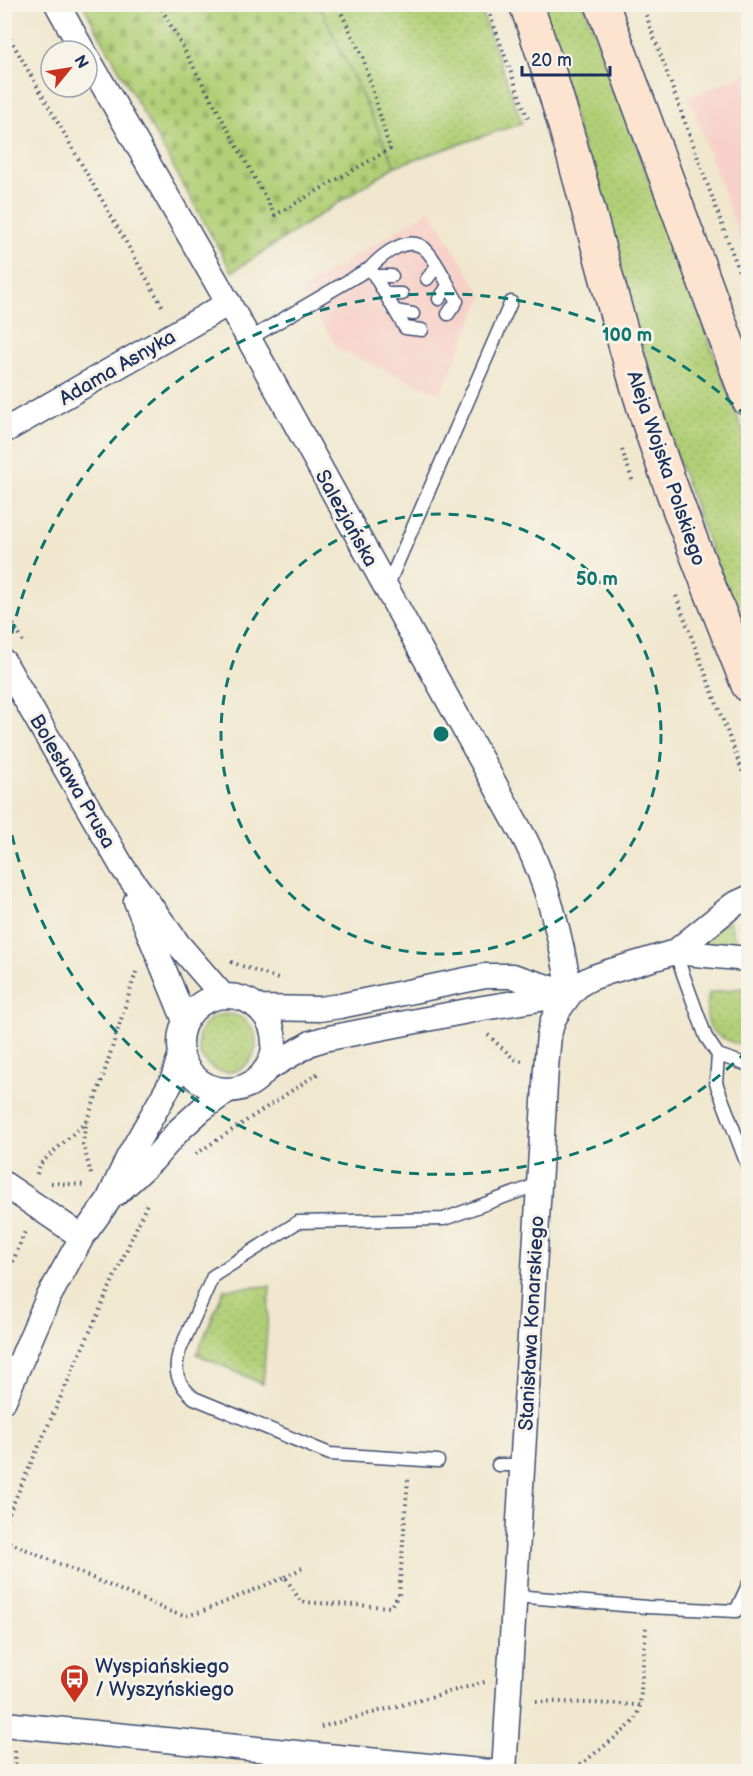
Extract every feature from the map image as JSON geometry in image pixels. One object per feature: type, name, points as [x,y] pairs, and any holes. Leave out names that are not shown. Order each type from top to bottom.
[{"type":"main road","name":"Aleja Wojska Polskiego","points":[[526,4],[553,82],[634,375],[666,473],[748,685]]},
{"type":"main road","points":[[602,4],[748,399]]},
{"type":"street","points":[[57,4],[76,39]]},
{"type":"street","name":"Salezjańska","points":[[99,78],[229,303],[526,841],[538,867],[562,943],[570,994]]},
{"type":"street","name":"Adama Asnyka","points":[[4,431],[229,303]]},
{"type":"street","name":"Bolesława Prusa","points":[[4,662],[123,868],[178,944],[223,996]]},
{"type":"street","name":"Bolesława Prusa","points":[[123,868],[185,1021]]},
{"type":"street","name":"Stanisława Konarskiego","points":[[675,952],[734,905],[748,898]]},
{"type":"street","name":"Stanisława Konarskiego","points":[[504,1772],[546,1068],[553,1020],[570,994],[580,984],[599,975],[675,952],[748,958]]},
{"type":"street","points":[[258,1008],[303,1009],[340,1006],[485,976],[512,976],[570,994]]},
{"type":"street","points":[[265,1070],[273,1053],[273,1033],[270,1023],[258,1008],[242,998],[223,996],[212,998],[192,1011],[185,1021],[180,1042],[185,1065],[203,1084],[228,1090],[239,1089],[249,1084],[265,1070],[311,1043],[324,1039],[483,1008],[570,994]]},
{"type":"street","points":[[4,1400],[48,1298],[82,1238],[101,1193],[128,1158],[173,1079],[181,1053]]},
{"type":"street","points":[[101,1193],[153,1160],[202,1109],[228,1090]]},
{"type":"street","points":[[4,1184],[82,1238]]},
{"type":"street","points":[[4,1724],[490,1772]]},
{"type":"lane","points":[[423,330],[405,328],[373,272],[378,259],[410,243],[418,244],[427,250],[457,301],[448,314]]},
{"type":"lane","points":[[418,262],[427,250]]},
{"type":"lane","points":[[428,279],[437,266]]},
{"type":"lane","points":[[249,339],[373,272],[392,276]]},
{"type":"lane","points":[[439,299],[448,286]]},
{"type":"lane","points":[[385,294],[402,294]]},
{"type":"lane","points":[[387,589],[511,302]]},
{"type":"lane","points":[[395,311],[413,314]]},
{"type":"lane","points":[[675,952],[702,1028],[718,1055],[716,1083],[748,1167]]},
{"type":"lane","points":[[718,1055],[748,1065]]},
{"type":"lane","points":[[438,1461],[330,1454],[194,1398],[184,1390],[178,1377],[176,1364],[179,1352],[213,1276],[298,1222],[444,1219],[539,1184]]},
{"type":"lane","points":[[498,1465],[523,1465]]},
{"type":"lane","points":[[515,1596],[736,1611],[748,1585]]},
{"type":"path","points":[[159,4],[275,215],[390,149],[363,58],[337,4]]},
{"type":"path","points":[[642,4],[748,296]]},
{"type":"path","points":[[4,28],[168,316]]},
{"type":"path","points":[[4,609],[27,650]]},
{"type":"path","points":[[91,1175],[82,1144],[87,1120],[138,964],[158,955]]},
{"type":"path","points":[[220,958],[286,982]]},
{"type":"path","points":[[481,1032],[489,1035],[514,1059],[546,1068]]},
{"type":"path","points":[[188,1160],[326,1068]]},
{"type":"path","points":[[29,1171],[51,1183],[101,1193]]},
{"type":"path","points":[[4,1524],[150,1197]]},
{"type":"path","points":[[285,1577],[301,1602],[390,1607],[399,1595],[409,1459]]},
{"type":"path","points":[[4,1540],[184,1616],[201,1612],[304,1567]]},
{"type":"path","points":[[571,1772],[636,1719],[640,1705],[647,1606]]},
{"type":"path","points":[[310,1730],[485,1682]]},
{"type":"path","points":[[540,1701],[640,1705]]},
{"type":"path","points":[[14,1748],[16,1772]]},
{"type":"shaded area","points":[[748,73],[748,260],[689,98]]},
{"type":"shaded area","points":[[430,210],[483,296],[441,394],[339,350],[300,290]]},
{"type":"green space","points":[[83,5],[319,5],[395,166],[232,272]]},
{"type":"green space","points":[[319,5],[479,5],[522,123],[395,166]]},
{"type":"green space","points":[[541,5],[584,5],[748,445],[748,642],[681,468],[649,371]]},
{"type":"green space","points":[[729,920],[736,942],[704,949],[696,940]]},
{"type":"green space","points":[[748,987],[748,1048],[726,1040],[713,1031],[707,1017],[707,1007],[709,993]]},
{"type":"green space","points":[[227,1014],[238,1016],[248,1022],[254,1032],[256,1043],[254,1054],[248,1064],[238,1070],[227,1072],[216,1070],[206,1064],[200,1054],[198,1043],[200,1032],[206,1022],[216,1016]]},
{"type":"green space","points":[[270,1286],[263,1384],[197,1354],[224,1289]]},
{"type":"place","name":"Wyspiańskiego / Wyszyńskiego","points":[[74,1704]]}]
